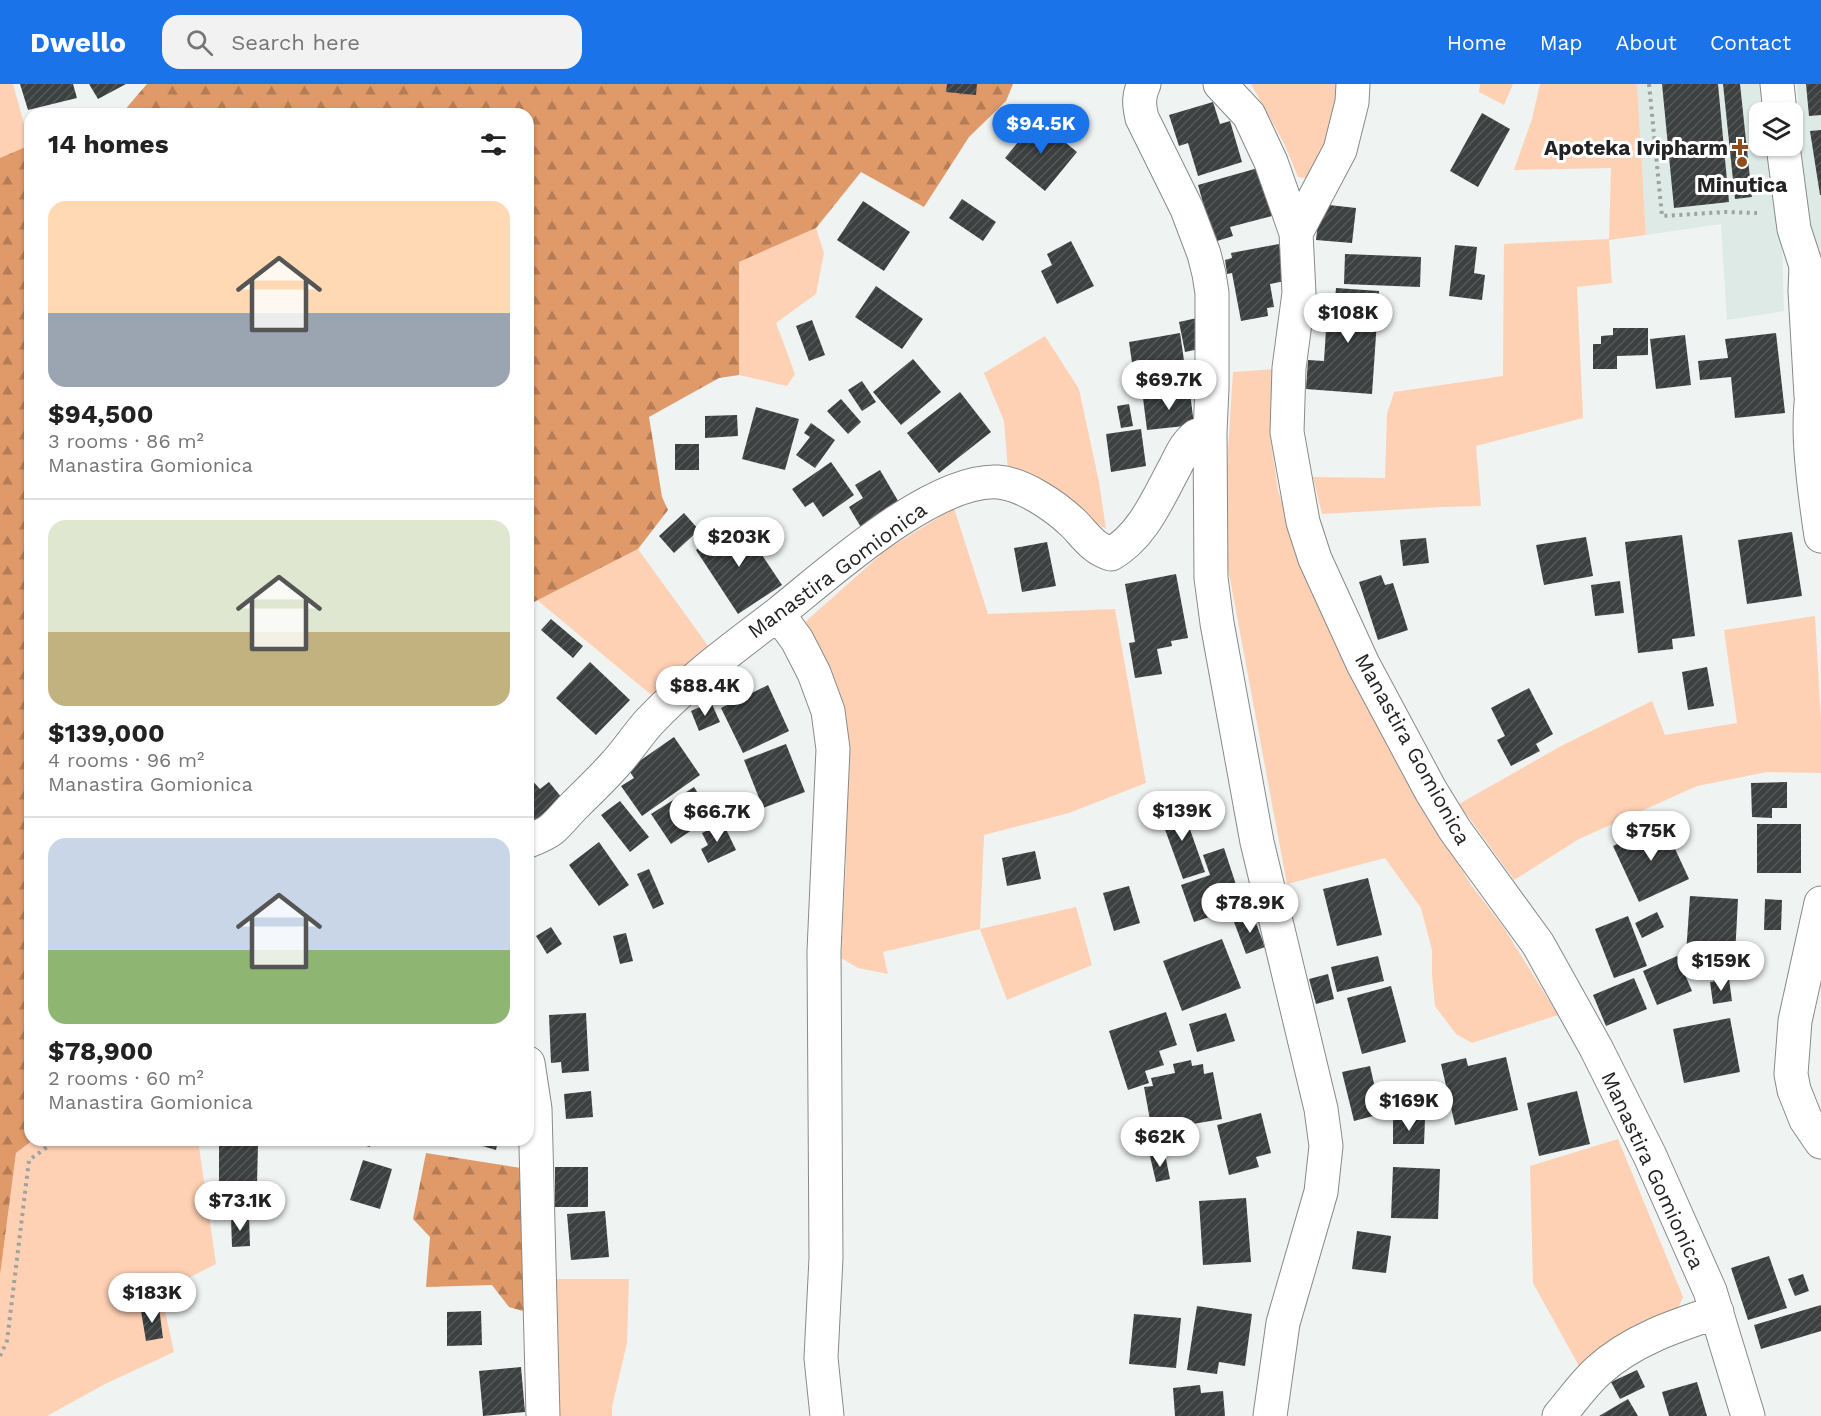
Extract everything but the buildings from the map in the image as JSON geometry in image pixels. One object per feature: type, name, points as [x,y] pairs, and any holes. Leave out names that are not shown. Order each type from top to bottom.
[{"type":"street","points":[[1144,84],[1139,95],[1142,118],[1187,209],[1209,274],[1212,293],[1211,578],[1217,623],[1257,842],[1321,1108],[1326,1146],[1321,1192],[1283,1323],[1270,1416]]},
{"type":"street","name":"Manastira Gomionica","points":[[1220,84],[1249,115],[1271,162],[1296,233],[1299,293],[1289,368],[1287,432],[1304,522],[1316,559],[1364,664],[1431,791],[1455,830],[1538,944],[1596,1048],[1650,1156],[1710,1291],[1748,1416]]},
{"type":"street","points":[[1296,233],[1340,150],[1352,102],[1353,84]]},
{"type":"street","points":[[1777,84],[1779,102]]},
{"type":"street","points":[[1784,156],[1790,213],[1794,229],[1806,266],[1821,299]]},
{"type":"street","points":[[1806,266],[1805,291],[1816,385],[1812,452],[1821,536]]},
{"type":"street","name":"Manastira Gomionica","points":[[534,838],[551,830],[616,764],[650,721],[715,661],[838,565],[897,522],[933,500],[981,482],[1016,485],[1046,502],[1072,521],[1096,548],[1111,554],[1137,533],[1151,512],[1184,450],[1197,436],[1210,432]]},
{"type":"street","points":[[778,614],[797,640],[814,673],[828,711],[833,749],[824,951],[826,1258],[821,1358],[827,1416]]},
{"type":"street","points":[[1821,903],[1795,1021],[1791,1074],[1794,1090],[1806,1120],[1821,1142]]},
{"type":"street","points":[[534,1102],[543,1416]]},
{"type":"street","points":[[1559,1416],[1599,1370],[1624,1352],[1662,1331],[1717,1312]]},
{"type":"path","points":[[1649,84],[1662,216],[1726,212]]},
{"type":"path","points":[[0,1356],[7,1341],[29,1160],[49,1146]]},
{"type":"shaded area","points":[[0,84],[13,84],[24,123],[24,148],[0,158]]},
{"type":"shaded area","points":[[1251,84],[1337,84],[1339,109],[1318,163],[1308,179],[1298,177],[1284,143]]},
{"type":"shaded area","points":[[1480,84],[1513,84],[1504,105],[1479,92]]},
{"type":"shaded area","points":[[1540,84],[1637,84],[1646,235],[1609,240],[1612,283],[1577,287],[1583,418],[1476,446],[1481,506],[1322,514],[1313,477],[1385,478],[1387,414],[1394,392],[1503,376],[1504,244],[1609,239],[1611,168],[1514,170],[1532,119]]},
{"type":"shaded area","points":[[1637,84],[1761,84],[1763,102],[1749,102],[1749,156],[1769,156],[1782,244],[1784,311],[1727,320],[1721,224],[1646,235]]},
{"type":"shaded area","points":[[1797,84],[1821,84],[1821,254],[1808,222],[1804,196],[1802,156],[1803,102],[1798,102]]},
{"type":"shaded area","points":[[816,228],[824,253],[816,294],[776,323],[795,374],[787,386],[739,375],[739,262]]},
{"type":"shaded area","points":[[1045,336],[1079,389],[1099,482],[1106,529],[1008,471],[1004,421],[984,373]]},
{"type":"shaded area","points":[[1277,369],[1270,435],[1278,490],[1299,554],[1344,664],[1471,885],[1504,928],[1558,1015],[1472,1043],[1456,1034],[1435,1006],[1432,950],[1421,908],[1385,858],[1287,884],[1225,552],[1226,483],[1233,372]]},
{"type":"shaded area","points":[[954,508],[988,614],[1115,609],[1146,783],[1069,813],[984,835],[980,929],[883,952],[888,974],[858,968],[841,958],[846,860],[833,675],[804,623],[886,550]]},
{"type":"shaded area","points":[[638,549],[711,650],[655,698],[537,600]]},
{"type":"shaded area","points":[[1815,616],[1821,723],[1821,773],[1767,772],[1697,786],[1579,839],[1514,880],[1459,804],[1561,746],[1652,701],[1665,735],[1737,723],[1724,630]]},
{"type":"shaded area","points":[[1076,907],[1092,965],[1007,1000],[980,929]]},
{"type":"shaded area","points":[[1618,1139],[1683,1297],[1677,1311],[1616,1337],[1579,1366],[1533,1283],[1530,1166]]},
{"type":"shaded area","points":[[25,1146],[199,1146],[216,1264],[161,1292],[174,1352],[105,1384],[47,1416],[0,1416],[0,1275],[16,1153]]},
{"type":"shaded area","points":[[547,1279],[629,1279],[627,1343],[612,1407],[612,1416],[552,1416]]},
{"type":"green space","points":[[147,84],[1013,84],[1006,101],[969,137],[924,207],[861,172],[816,228],[739,262],[739,375],[719,378],[649,417],[662,497],[668,510],[638,549],[534,602],[534,108],[127,108]]},
{"type":"green space","points":[[24,148],[25,1146],[16,1153],[0,1275],[0,158]]},
{"type":"green space","points":[[426,1153],[521,1168],[533,1314],[509,1307],[492,1285],[426,1287],[430,1237],[413,1219]]},
{"type":"place","name":"Apoteka Ivipharm","points":[[1740,147]]},
{"type":"place","name":"Minutica","points":[[1742,162]]}]
